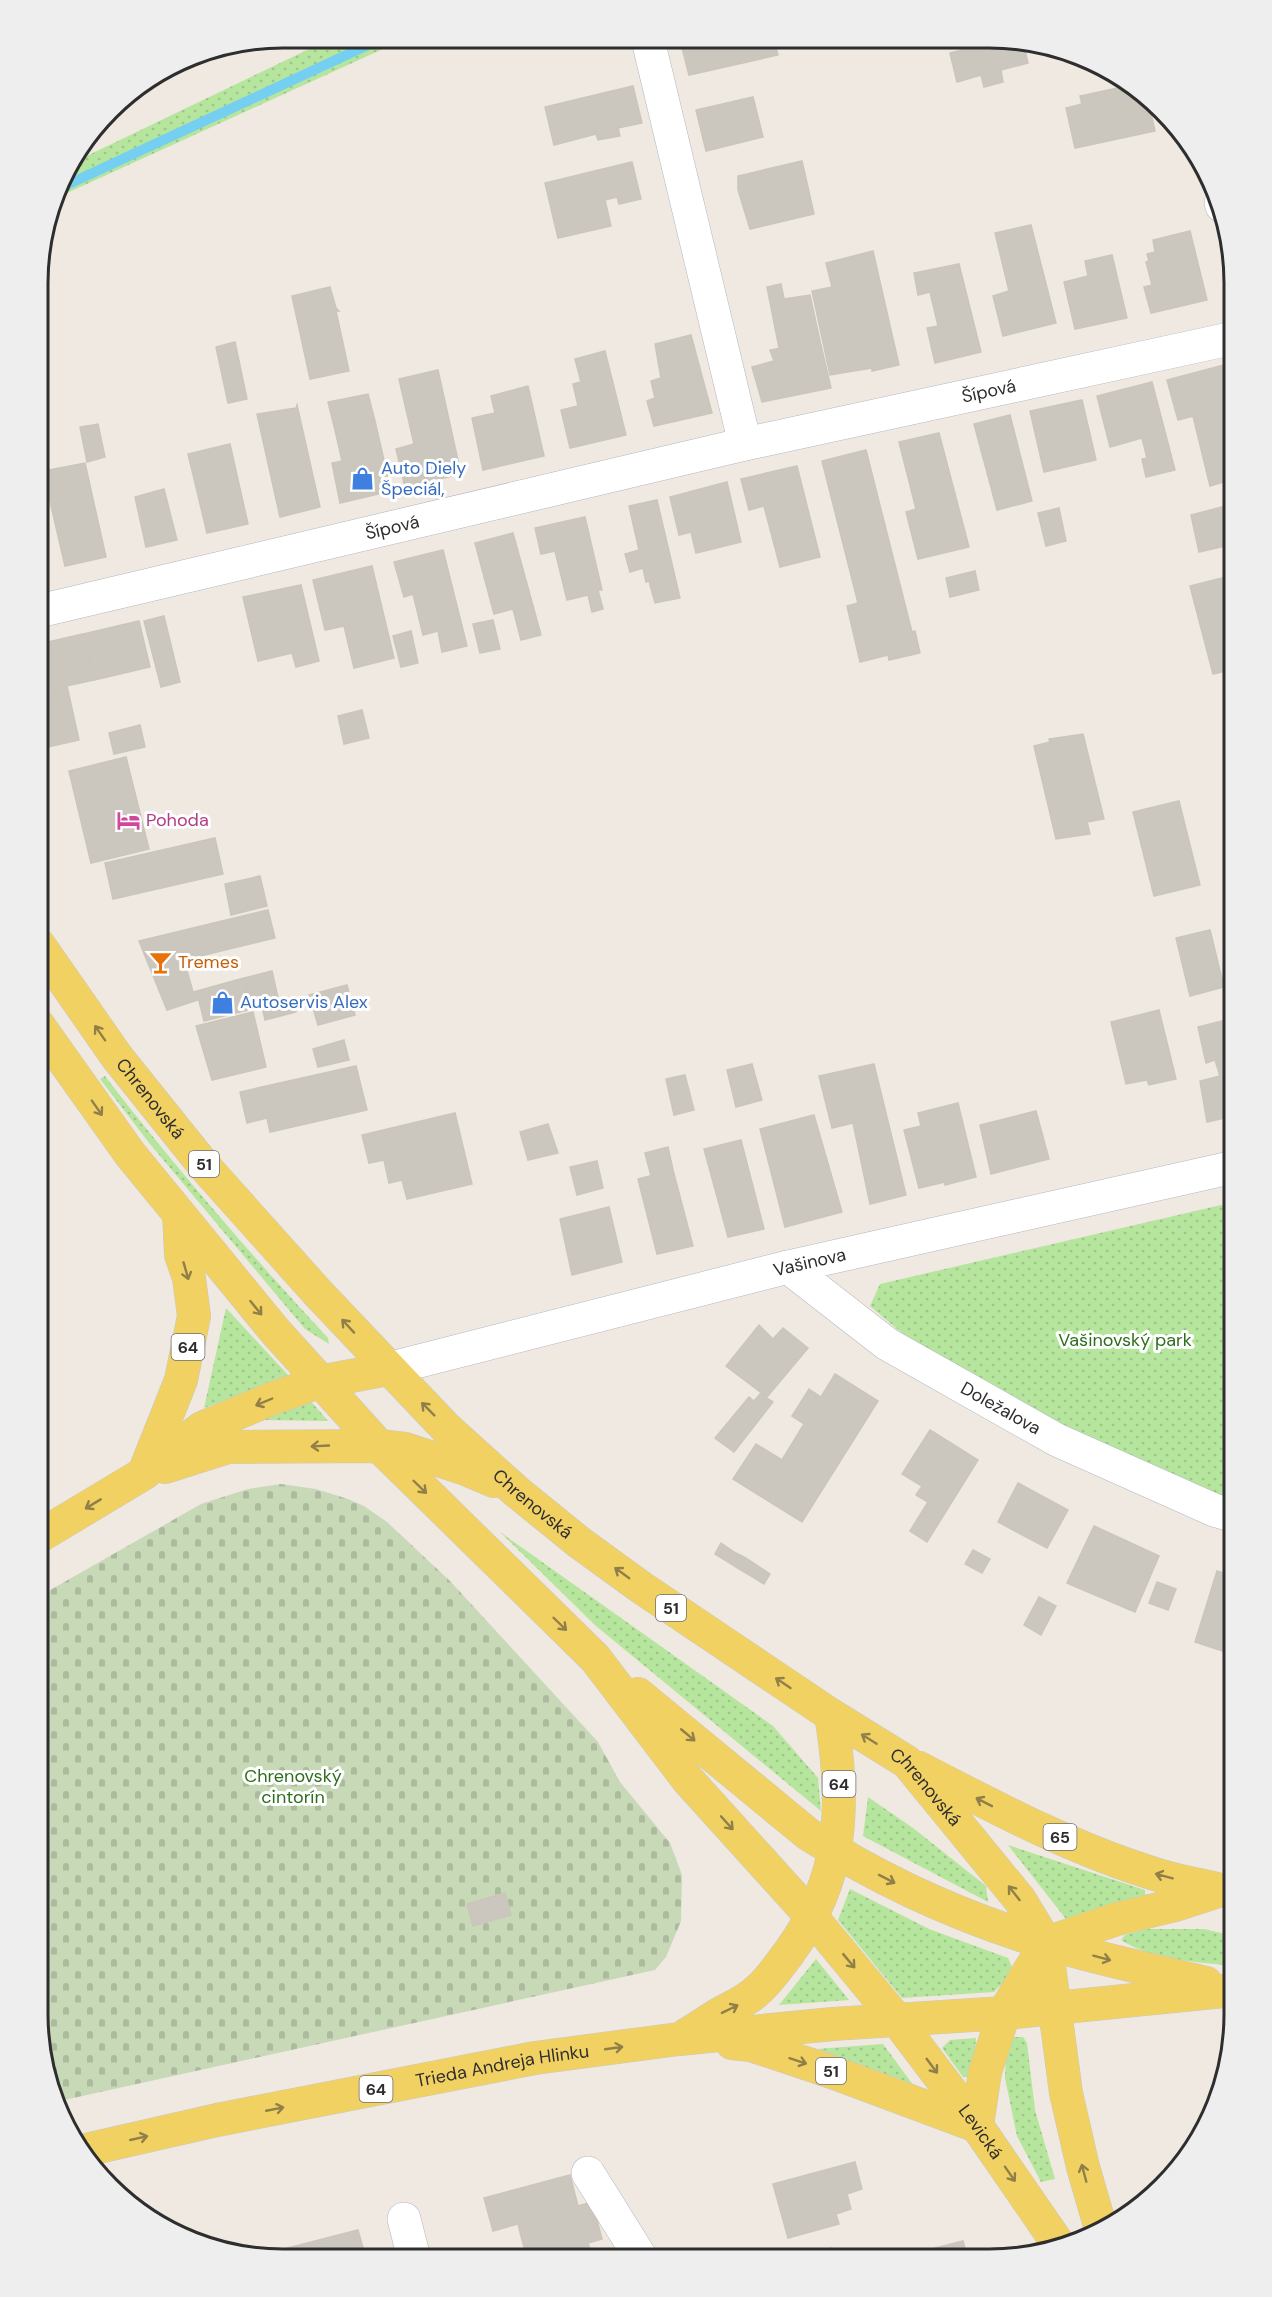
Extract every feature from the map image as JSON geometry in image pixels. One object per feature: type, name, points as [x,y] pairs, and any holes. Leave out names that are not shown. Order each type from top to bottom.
[{"type":"main road","name":"Chrenovská","points":[[48,958],[117,1058],[206,1168],[317,1292],[446,1428],[517,1492],[580,1543],[642,1588],[831,1715],[907,1762],[1020,1900],[1046,1943],[1054,2008]]},
{"type":"main road","points":[[48,1039],[130,1154],[320,1382],[379,1446],[595,1658],[808,1834],[890,1881],[943,1905],[1046,1943],[1224,1988]]},
{"type":"main road","name":"64","points":[[143,1474],[181,1380],[194,1316],[189,1278],[181,1255],[179,1214]]},
{"type":"main road","points":[[48,1531],[143,1474],[202,1428],[320,1382],[388,1368]]},
{"type":"main road","points":[[143,1474],[228,1447],[379,1446],[405,1449],[447,1462],[517,1492]]},
{"type":"main road","points":[[595,1658],[688,1779],[811,1916],[897,2020]]},
{"type":"main road","name":"64","points":[[679,2039],[741,2003],[760,1989],[797,1941],[825,1887],[836,1852],[840,1813],[837,1748],[831,1715]]},
{"type":"main road","name":"65","points":[[907,1762],[988,1804],[1082,1847],[1157,1875],[1224,1891]]},
{"type":"main road","points":[[977,2126],[985,2072],[1004,2013],[1046,1943],[1117,1919],[1224,1893]]},
{"type":"main road","points":[[679,2039],[1004,2013],[1224,1991]]},
{"type":"main road","name":"51","points":[[1054,2008],[1074,2132],[1099,2221]]},
{"type":"main road","name":"Levická","points":[[897,2020],[977,2126],[1056,2239]]},
{"type":"main road","name":"51","points":[[679,2039],[751,2045],[832,2072],[977,2126]]},
{"type":"main road","name":"Trieda Andreja Hlinku","points":[[91,2149],[218,2120],[535,2058],[679,2039]]},
{"type":"street","points":[[650,48],[745,444]]},
{"type":"street","name":"Šípová","points":[[48,609],[745,444],[1224,340]]},
{"type":"street","name":"Vašinova","points":[[388,1368],[788,1267],[1224,1169]]},
{"type":"street","name":"Doležalova","points":[[788,1267],[887,1344],[1047,1434],[1224,1513]]},
{"type":"street","points":[[588,2173],[635,2249]]},
{"type":"street","points":[[404,2219],[412,2249]]},
{"type":"green space","points":[[311,48],[385,48],[66,194],[86,156]]},
{"type":"green space","points":[[105,1076],[214,1210],[328,1338],[329,1344],[305,1329],[150,1144],[100,1079]]},
{"type":"green space","name":"Vašinovský park","points":[[1224,1204],[1224,1499],[1149,1473],[929,1356],[870,1306],[880,1284]]},
{"type":"green space","points":[[226,1308],[289,1376],[204,1408]]},
{"type":"green space","points":[[308,1398],[328,1421],[264,1420],[261,1414]]},
{"type":"green space","name":"Chrenovský cintorín","points":[[281,1484],[316,1489],[364,1506],[387,1522],[450,1581],[598,1742],[620,1782],[670,1843],[682,1875],[681,1921],[666,1957],[655,1970],[64,2100],[53,2060],[48,2014],[48,1591],[201,1504],[248,1489]]},
{"type":"green space","points":[[500,1532],[773,1726],[818,1778],[821,1811],[596,1626]]},
{"type":"green space","points":[[868,1797],[913,1828],[986,1886],[988,1902],[863,1836]]},
{"type":"green space","points":[[1008,1845],[1145,1890],[1145,1898],[1073,1928]]},
{"type":"green space","points":[[850,1889],[929,1929],[1008,1958],[1014,1971],[994,1992],[902,1998],[838,1920]]},
{"type":"green space","points":[[1147,1929],[1204,1929],[1224,1934],[1224,1965],[1147,1952],[1121,1940],[1125,1935]]},
{"type":"green space","points":[[816,1959],[849,2000],[779,2005]]},
{"type":"green space","points":[[1013,2037],[1023,2037],[1027,2043],[1035,2110],[1055,2179],[1041,2182],[1017,2136],[1005,2078],[1006,2052]]},
{"type":"green space","points":[[976,2038],[973,2078],[963,2077],[942,2048],[950,2040]]},
{"type":"green space","points":[[883,2044],[922,2097],[817,2049]]},
{"type":"building","points":[[682,48],[776,48],[778,55],[689,75]]},
{"type":"building","points":[[970,48],[1019,50],[1025,51],[1028,63],[1001,70],[1003,82],[984,87],[981,75],[957,82],[950,53]]},
{"type":"building","points":[[633,86],[642,123],[618,128],[620,136],[598,140],[596,134],[554,145],[545,107]]},
{"type":"building","points":[[1119,88],[1151,113],[1155,131],[1075,148],[1066,108],[1082,104],[1080,96]]},
{"type":"building","points":[[753,97],[763,137],[706,151],[696,110]]},
{"type":"building","points":[[802,161],[814,214],[750,229],[738,190],[738,176]]},
{"type":"building","points":[[632,162],[641,199],[619,204],[617,197],[605,200],[611,226],[558,238],[545,183]]},
{"type":"building","points":[[1031,225],[1056,323],[1003,336],[993,296],[1009,291],[995,233]]},
{"type":"building","points":[[1190,231],[1207,300],[1151,313],[1144,287],[1152,285],[1146,262],[1149,261],[1147,254],[1155,252],[1153,240]]},
{"type":"building","points":[[873,251],[899,365],[872,371],[872,368],[830,375],[812,291],[832,287],[826,263]]},
{"type":"building","points":[[1112,255],[1127,318],[1075,329],[1064,282],[1088,276],[1085,261]]},
{"type":"building","points":[[959,264],[981,352],[935,363],[927,328],[938,326],[930,292],[918,295],[914,273]]},
{"type":"building","points":[[781,284],[784,299],[810,295],[820,341],[779,348],[767,287]]},
{"type":"building","points":[[330,287],[339,311],[336,311],[349,371],[310,379],[292,296]]},
{"type":"building","points":[[691,335],[712,413],[654,426],[647,401],[655,398],[651,381],[661,378],[655,344]]},
{"type":"building","points":[[820,341],[831,388],[762,402],[752,367],[774,361],[770,350]]},
{"type":"building","points":[[235,342],[247,399],[228,403],[216,347]]},
{"type":"building","points":[[605,351],[626,435],[570,448],[561,410],[578,406],[573,384],[581,382],[575,359]]},
{"type":"building","points":[[1224,365],[1224,482],[1210,486],[1193,416],[1178,420],[1167,380]]},
{"type":"building","points":[[438,370],[461,474],[405,487],[396,449],[414,444],[399,379]]},
{"type":"building","points":[[1152,382],[1175,470],[1146,477],[1142,459],[1147,458],[1142,438],[1110,447],[1097,396]]},
{"type":"building","points":[[528,386],[544,456],[483,470],[472,418],[495,413],[491,396]]},
{"type":"building","points":[[368,394],[375,421],[335,430],[328,402]]},
{"type":"building","points":[[1082,400],[1096,460],[1044,472],[1030,411]]},
{"type":"building","points":[[297,405],[320,507],[280,517],[257,414],[296,408]]},
{"type":"building","points":[[1010,415],[1032,501],[997,510],[974,424]]},
{"type":"building","points":[[375,421],[391,491],[340,503],[332,463],[342,461],[335,430]]},
{"type":"building","points":[[98,424],[105,457],[87,462],[80,427]]},
{"type":"building","points":[[939,433],[969,547],[918,559],[906,512],[916,509],[899,442]]},
{"type":"building","points":[[230,444],[248,524],[207,533],[188,454]]},
{"type":"building","points":[[866,450],[912,632],[915,631],[920,653],[889,660],[888,655],[860,662],[847,606],[858,603],[822,461]]},
{"type":"building","points":[[85,463],[106,557],[65,566],[48,493],[48,470]]},
{"type":"building","points":[[797,466],[820,557],[780,567],[764,506],[749,510],[741,479]]},
{"type":"building","points":[[727,482],[741,542],[696,553],[691,532],[679,535],[670,497]]},
{"type":"building","points":[[164,489],[177,540],[146,547],[135,497]]},
{"type":"building","points":[[657,500],[680,598],[655,603],[643,568],[630,572],[625,554],[639,550],[629,506]]},
{"type":"building","points":[[1222,507],[1224,546],[1199,552],[1191,515]]},
{"type":"building","points":[[1059,508],[1066,541],[1046,546],[1038,513]]},
{"type":"building","points":[[585,517],[602,590],[598,590],[603,609],[592,612],[588,595],[567,600],[555,551],[541,554],[535,528]]},
{"type":"building","points":[[513,533],[541,635],[521,640],[513,609],[494,614],[475,543]]},
{"type":"building","points":[[443,550],[467,646],[442,652],[438,631],[423,635],[413,594],[404,597],[394,562]]},
{"type":"building","points":[[372,566],[394,658],[354,668],[344,626],[325,630],[313,580]]},
{"type":"building","points":[[975,571],[979,590],[950,597],[946,578]]},
{"type":"building","points":[[1224,578],[1224,671],[1213,674],[1190,586]]},
{"type":"building","points":[[301,585],[319,661],[296,667],[292,653],[258,661],[243,597]]},
{"type":"building","points":[[164,616],[180,682],[161,687],[144,621]]},
{"type":"building","points":[[493,620],[500,649],[480,653],[473,624]]},
{"type":"building","points":[[139,621],[150,667],[94,680],[83,634]]},
{"type":"building","points":[[411,631],[418,663],[401,667],[393,636]]},
{"type":"building","points":[[83,634],[94,680],[48,690],[48,642]]},
{"type":"building","points":[[67,686],[79,740],[48,747],[48,690]]},
{"type":"building","points":[[362,710],[369,738],[344,744],[338,716]]},
{"type":"building","points":[[140,725],[145,747],[114,754],[109,733]]},
{"type":"building","points":[[1083,734],[1104,819],[1087,822],[1090,834],[1056,839],[1034,746],[1050,742],[1049,739]]},
{"type":"building","points":[[126,757],[149,849],[91,863],[69,771]]},
{"type":"building","points":[[1179,801],[1200,885],[1154,896],[1133,812]]},
{"type":"building","points":[[215,838],[223,874],[113,899],[105,863]]},
{"type":"building","points":[[260,876],[267,906],[231,915],[225,884]]},
{"type":"building","points":[[268,910],[275,938],[184,960],[193,992],[201,999],[167,1010],[139,941]]},
{"type":"building","points":[[1210,930],[1224,987],[1190,996],[1176,938]]},
{"type":"building","points":[[272,971],[279,1002],[252,1009],[244,978]]},
{"type":"building","points":[[244,978],[252,1009],[204,1021],[199,1001],[201,999],[193,992]]},
{"type":"building","points":[[347,985],[355,1015],[318,1025],[309,995]]},
{"type":"building","points":[[293,999],[296,1012],[265,1020],[262,1007]]},
{"type":"building","points":[[1159,1010],[1176,1079],[1149,1085],[1147,1080],[1126,1084],[1111,1022]]},
{"type":"building","points":[[253,1012],[266,1067],[212,1080],[196,1026]]},
{"type":"building","points":[[1224,1020],[1224,1118],[1207,1122],[1200,1081],[1220,1076],[1215,1060],[1206,1063],[1198,1027]]},
{"type":"building","points":[[344,1040],[349,1060],[318,1067],[313,1049]]},
{"type":"building","points":[[752,1064],[762,1100],[736,1107],[727,1070]]},
{"type":"building","points":[[874,1064],[906,1195],[870,1204],[853,1123],[832,1128],[819,1076]]},
{"type":"building","points":[[356,1066],[367,1110],[270,1132],[267,1118],[247,1123],[240,1092]]},
{"type":"building","points":[[685,1075],[694,1110],[674,1115],[666,1079]]},
{"type":"building","points":[[958,1103],[976,1177],[945,1185],[945,1182],[919,1188],[904,1130],[921,1126],[918,1113]]},
{"type":"building","points":[[1036,1111],[1049,1159],[991,1174],[980,1125]]},
{"type":"building","points":[[455,1113],[472,1184],[407,1199],[402,1180],[389,1183],[384,1160],[369,1163],[362,1135]]},
{"type":"building","points":[[814,1115],[842,1212],[785,1227],[760,1129]]},
{"type":"building","points":[[548,1124],[558,1153],[528,1160],[520,1132]]},
{"type":"building","points":[[741,1140],[764,1229],[728,1237],[704,1149]]},
{"type":"building","points":[[668,1147],[673,1170],[651,1176],[645,1153]]},
{"type":"building","points":[[597,1161],[603,1188],[577,1195],[570,1167]]},
{"type":"building","points":[[673,1170],[693,1246],[657,1254],[638,1179]]},
{"type":"building","points":[[609,1207],[622,1262],[572,1275],[560,1219]]},
{"type":"building","points":[[759,1325],[773,1339],[783,1328],[808,1348],[767,1397],[726,1366]]},
{"type":"building","points":[[835,1374],[878,1401],[802,1522],[733,1479],[756,1444],[782,1460],[804,1424],[792,1416],[809,1389],[821,1397]]},
{"type":"building","points":[[760,1394],[773,1402],[734,1452],[715,1438],[749,1397],[754,1401]]},
{"type":"building","points":[[930,1430],[978,1460],[927,1542],[910,1531],[928,1502],[916,1495],[922,1486],[902,1474]]},
{"type":"building","points":[[1018,1483],[1068,1510],[1047,1548],[998,1522]]},
{"type":"building","points":[[1094,1526],[1159,1556],[1135,1612],[1067,1583]]},
{"type":"building","points":[[721,1543],[734,1552],[728,1562],[715,1554]]},
{"type":"building","points":[[973,1550],[990,1559],[982,1573],[965,1564]]},
{"type":"building","points":[[734,1552],[746,1558],[739,1569],[728,1562]]},
{"type":"building","points":[[746,1558],[758,1566],[751,1576],[739,1569]]},
{"type":"building","points":[[758,1566],[770,1574],[764,1584],[751,1576]]},
{"type":"building","points":[[1217,1571],[1224,1573],[1224,1651],[1195,1642]]},
{"type":"building","points":[[1157,1582],[1176,1589],[1168,1610],[1149,1603]]},
{"type":"building","points":[[1039,1597],[1056,1606],[1041,1635],[1024,1625]]},
{"type":"building","points":[[505,1893],[511,1915],[473,1926],[467,1904]]},
{"type":"building","points":[[855,2162],[862,2189],[847,2194],[851,2209],[836,2214],[839,2224],[788,2238],[773,2184]]},
{"type":"building","points":[[570,2175],[578,2206],[592,2202],[597,2220],[522,2240],[518,2224],[493,2231],[484,2198]]},
{"type":"building","points":[[597,2220],[602,2239],[588,2243],[590,2249],[525,2249],[522,2240]]},
{"type":"building","points":[[358,2230],[363,2249],[284,2249]]},
{"type":"building","points":[[963,2241],[965,2249],[932,2249]]},
{"type":"waterway","points":[[70,183],[361,48]]},
{"type":"place","name":"Auto Diely Špeciál,","points":[[363,478]]},
{"type":"place","name":"Pohoda","points":[[128,820]]},
{"type":"place","name":"Tremes","points":[[160,962]]},
{"type":"place","name":"Autoservis Alex","points":[[222,1002]]}]
